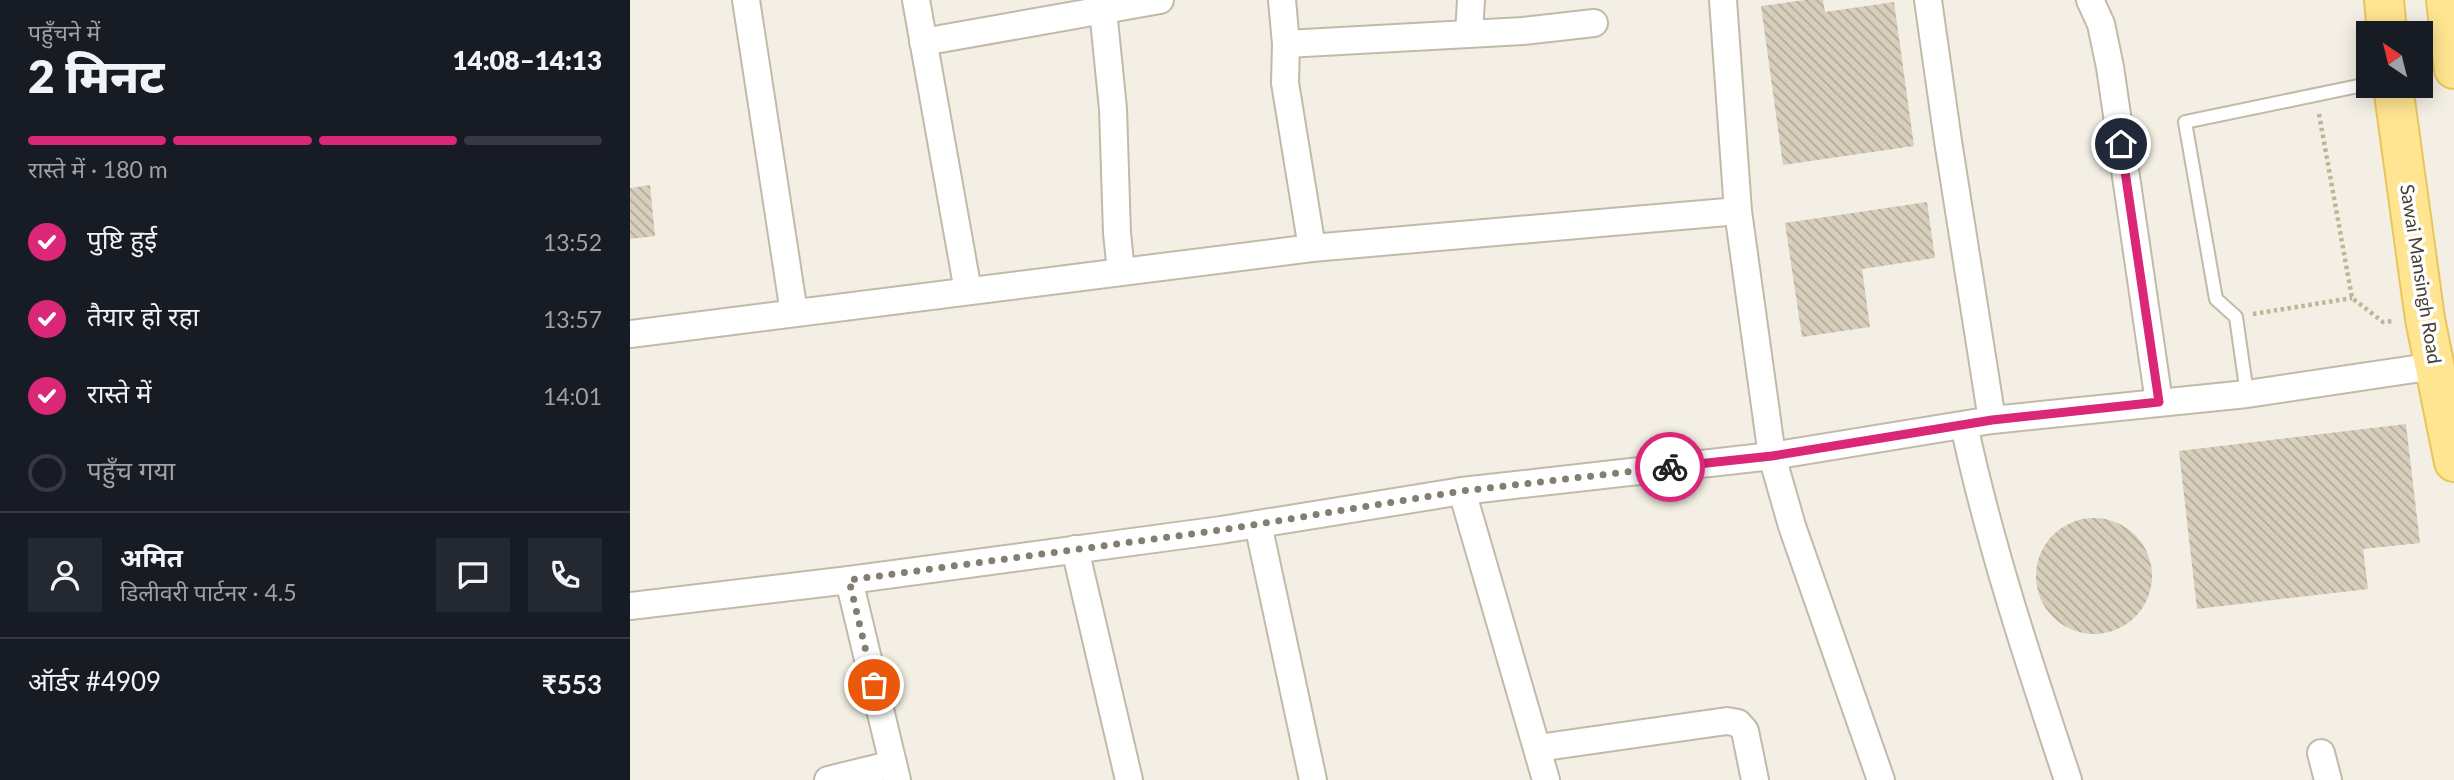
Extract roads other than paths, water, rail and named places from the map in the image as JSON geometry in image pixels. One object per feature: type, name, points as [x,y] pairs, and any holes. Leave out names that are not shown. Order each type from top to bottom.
[{"type":"main road","points":[[2384,0],[2386,21]]},
{"type":"main road","points":[[2446,0],[2454,69]]},
{"type":"main road","name":"Sawai Mansingh Road","points":[[2395,98],[2425,319],[2454,462]]},
{"type":"street","points":[[746,0],[794,313]]},
{"type":"street","points":[[916,0],[968,291]]},
{"type":"street","points":[[923,42],[1160,0]]},
{"type":"street","points":[[1282,0],[1286,44],[1284,83],[1312,248]]},
{"type":"street","points":[[1469,34],[1471,0]]},
{"type":"street","points":[[1723,0],[1738,211],[1772,456],[1792,527],[1881,780]]},
{"type":"street","points":[[1928,0],[1992,420]]},
{"type":"street","points":[[2090,0],[2101,24],[2110,67],[2159,402]]},
{"type":"street","points":[[1103,10],[1113,109],[1117,233],[1121,271]]},
{"type":"street","points":[[1286,44],[1523,31],[1594,23]]},
{"type":"street","points":[[630,334],[1312,248],[1738,211]]},
{"type":"street","points":[[630,607],[1258,524],[1462,491],[1772,456],[1992,420],[2247,394],[2435,366]]},
{"type":"street","points":[[1964,425],[1980,498],[2028,661],[2067,780]]},
{"type":"street","points":[[1462,491],[1546,780]]},
{"type":"street","points":[[1258,524],[1313,780]]},
{"type":"street","points":[[1075,549],[1129,780]]},
{"type":"street","points":[[828,780],[895,772],[849,580]]},
{"type":"street","points":[[1538,748],[1727,721],[1738,723],[1745,731],[1755,780]]},
{"type":"street","points":[[2321,753],[2328,780]]},
{"type":"lane","points":[[2247,394],[2236,317],[2216,299],[2185,122],[2356,86]]}]
